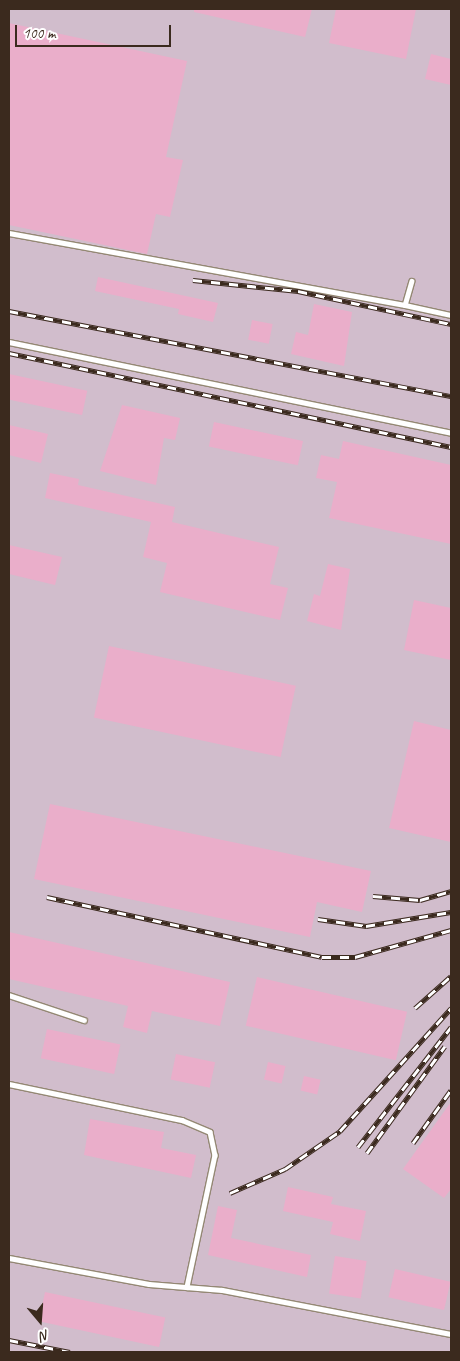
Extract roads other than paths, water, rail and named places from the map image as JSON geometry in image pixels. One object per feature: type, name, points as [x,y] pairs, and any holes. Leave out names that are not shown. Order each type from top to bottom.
[{"type":"lane","points":[[9,233],[451,315]]},
{"type":"lane","points":[[405,305],[412,281]]},
{"type":"lane","points":[[9,342],[451,433]]},
{"type":"lane","points":[[9,996],[84,1020]]},
{"type":"lane","points":[[9,1084],[182,1120],[210,1132],[216,1155],[186,1287]]},
{"type":"lane","points":[[9,1258],[451,1334]]},
{"type":"railway","points":[[193,280],[298,291],[451,324]]},
{"type":"railway","points":[[9,311],[451,396]]},
{"type":"railway","points":[[9,353],[451,447]]},
{"type":"railway","points":[[373,896],[420,900],[451,891]]},
{"type":"railway","points":[[47,897],[322,957],[355,957],[451,930]]},
{"type":"railway","points":[[318,919],[366,926],[451,912]]},
{"type":"railway","points":[[415,1008],[451,976]]},
{"type":"railway","points":[[230,1193],[285,1169],[340,1131],[451,1008]]},
{"type":"railway","points":[[358,1147],[451,1027]]},
{"type":"railway","points":[[367,1153],[445,1046]]},
{"type":"railway","points":[[413,1143],[451,1090]]},
{"type":"railway","points":[[9,1340],[70,1352]]}]
